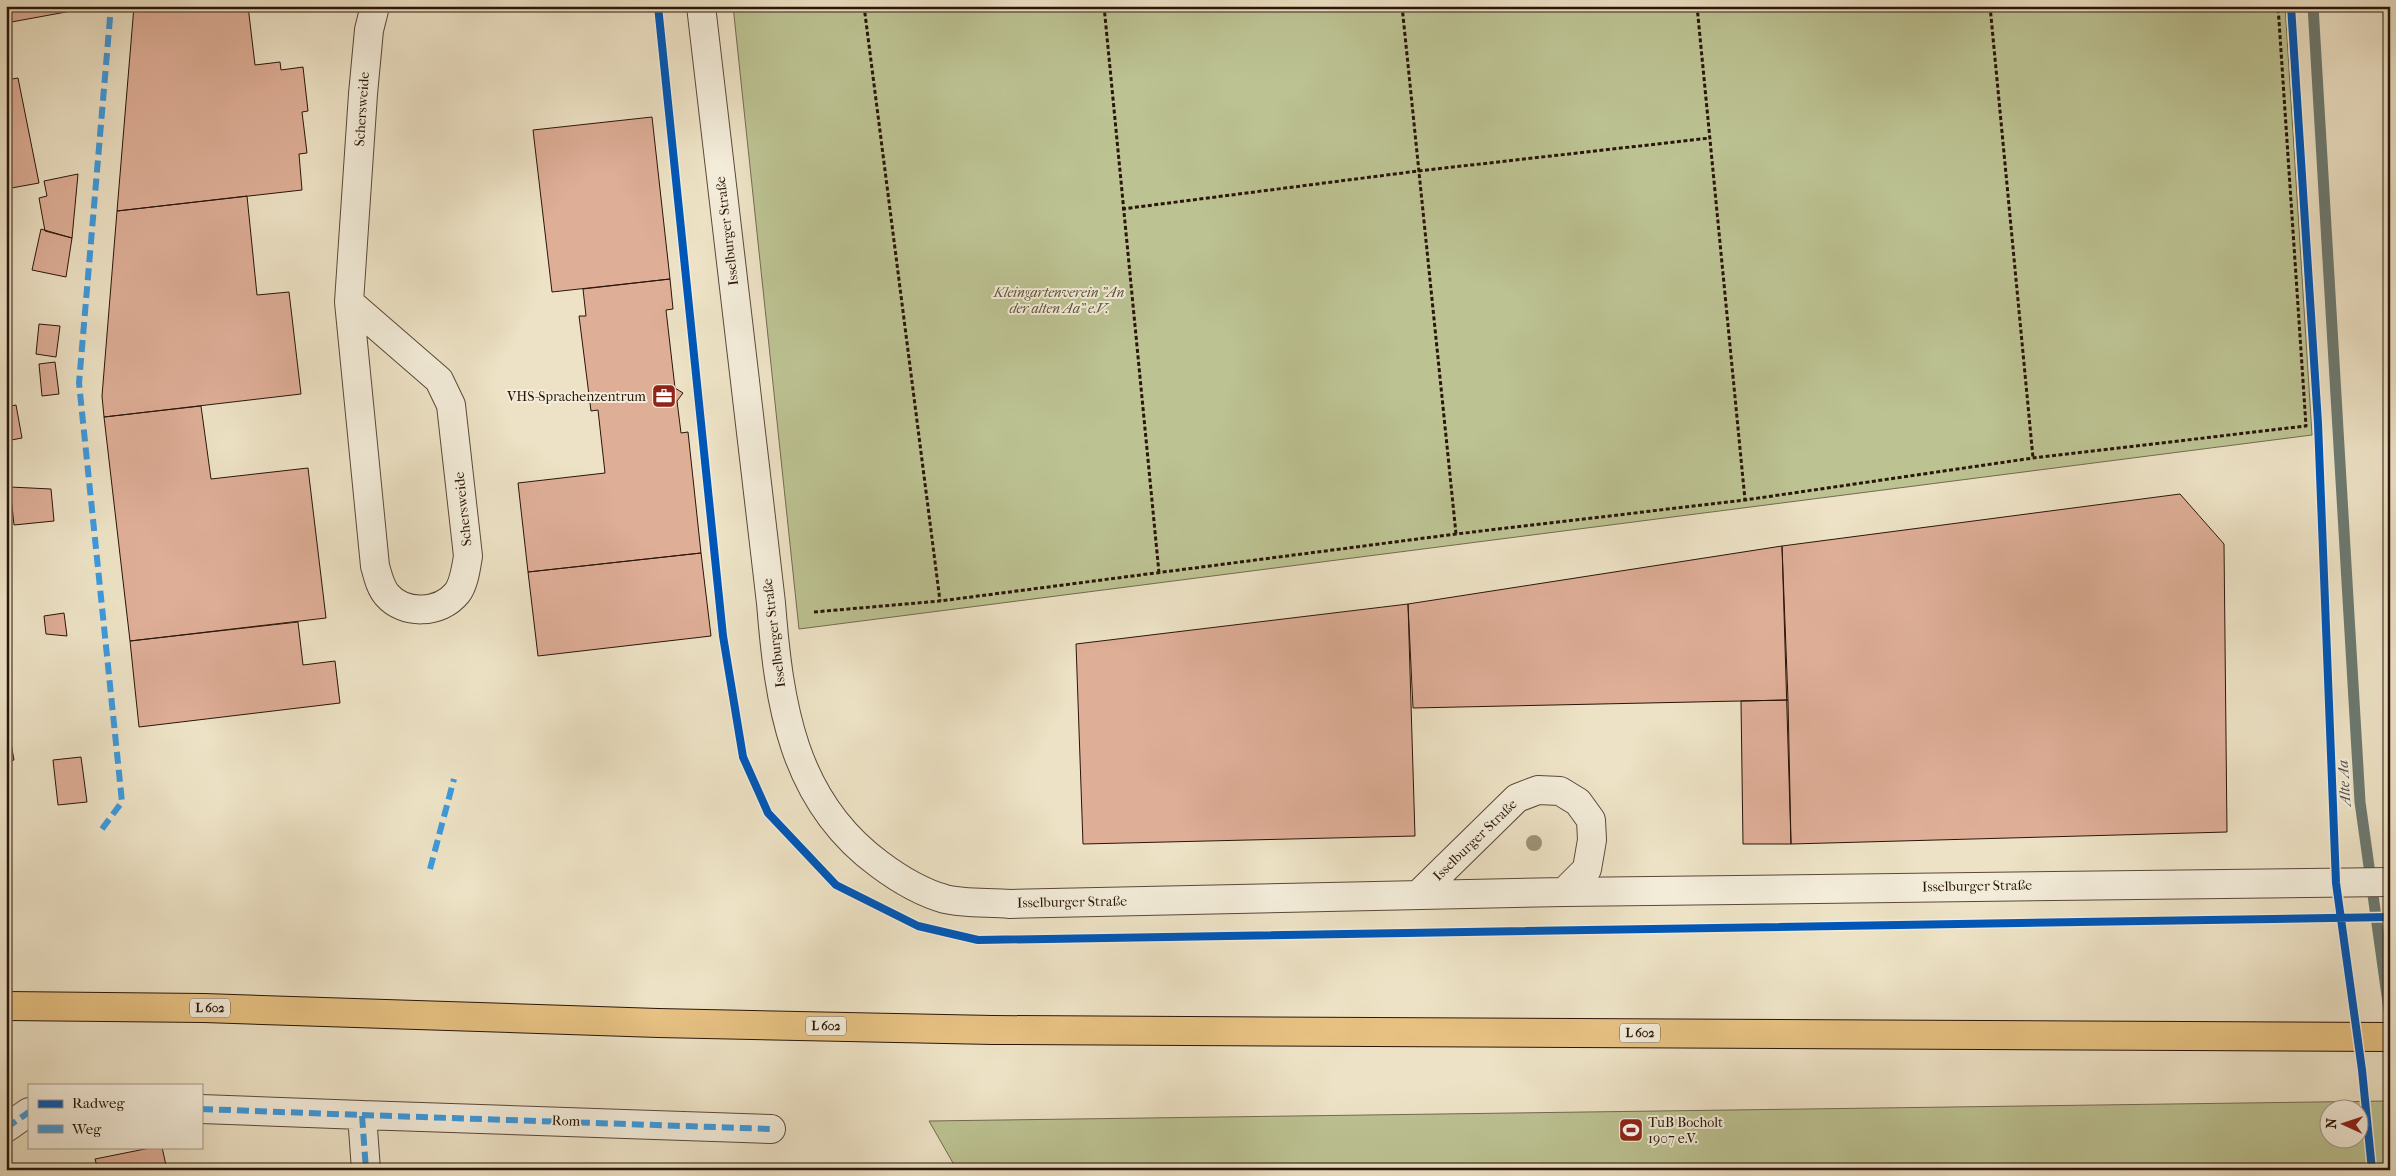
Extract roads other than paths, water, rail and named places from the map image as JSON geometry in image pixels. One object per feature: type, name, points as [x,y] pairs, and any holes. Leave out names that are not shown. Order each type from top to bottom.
[{"type":"main road","name":"L 602","points":[[6,1006],[204,1008],[649,1022],[993,1030],[2390,1037]]},
{"type":"street","name":"Schersweide","points":[[349,302],[439,380],[451,405],[468,556],[464,577],[457,593],[445,603],[430,609],[415,609],[400,605],[387,596],[379,581],[375,566],[349,302],[363,94],[369,30],[375,6]]},
{"type":"street","name":"Isselburger Straße","points":[[701,6],[770,593],[777,672],[790,733],[814,793],[848,838],[904,882],[947,899],[1010,904],[1564,892],[2259,882],[2336,884],[2390,882]]},
{"type":"street","name":"Isselburger Straße","points":[[1418,895],[1516,798],[1538,790],[1560,791],[1578,802],[1591,820],[1592,840],[1588,870],[1564,892]]},
{"type":"street","name":"Rom","points":[[202,1109],[771,1130]]},
{"type":"street","points":[[6,1128],[28,1113]]},
{"type":"street","points":[[362,1115],[366,1170]]},
{"type":"waterway","name":"Alte Aa","points":[[2313,6],[2360,802],[2390,1017]]},
{"type":"place","name":"VHS-Sprachenzentrum","points":[[664,396]]},
{"type":"place","name":"TuB Bocholt 1907 e.V.","points":[[1631,1130]]},
{"type":"park label","name":"Kleingartenverein \"An der alten Aa\" e.V.","points":[[1059,300]]}]
